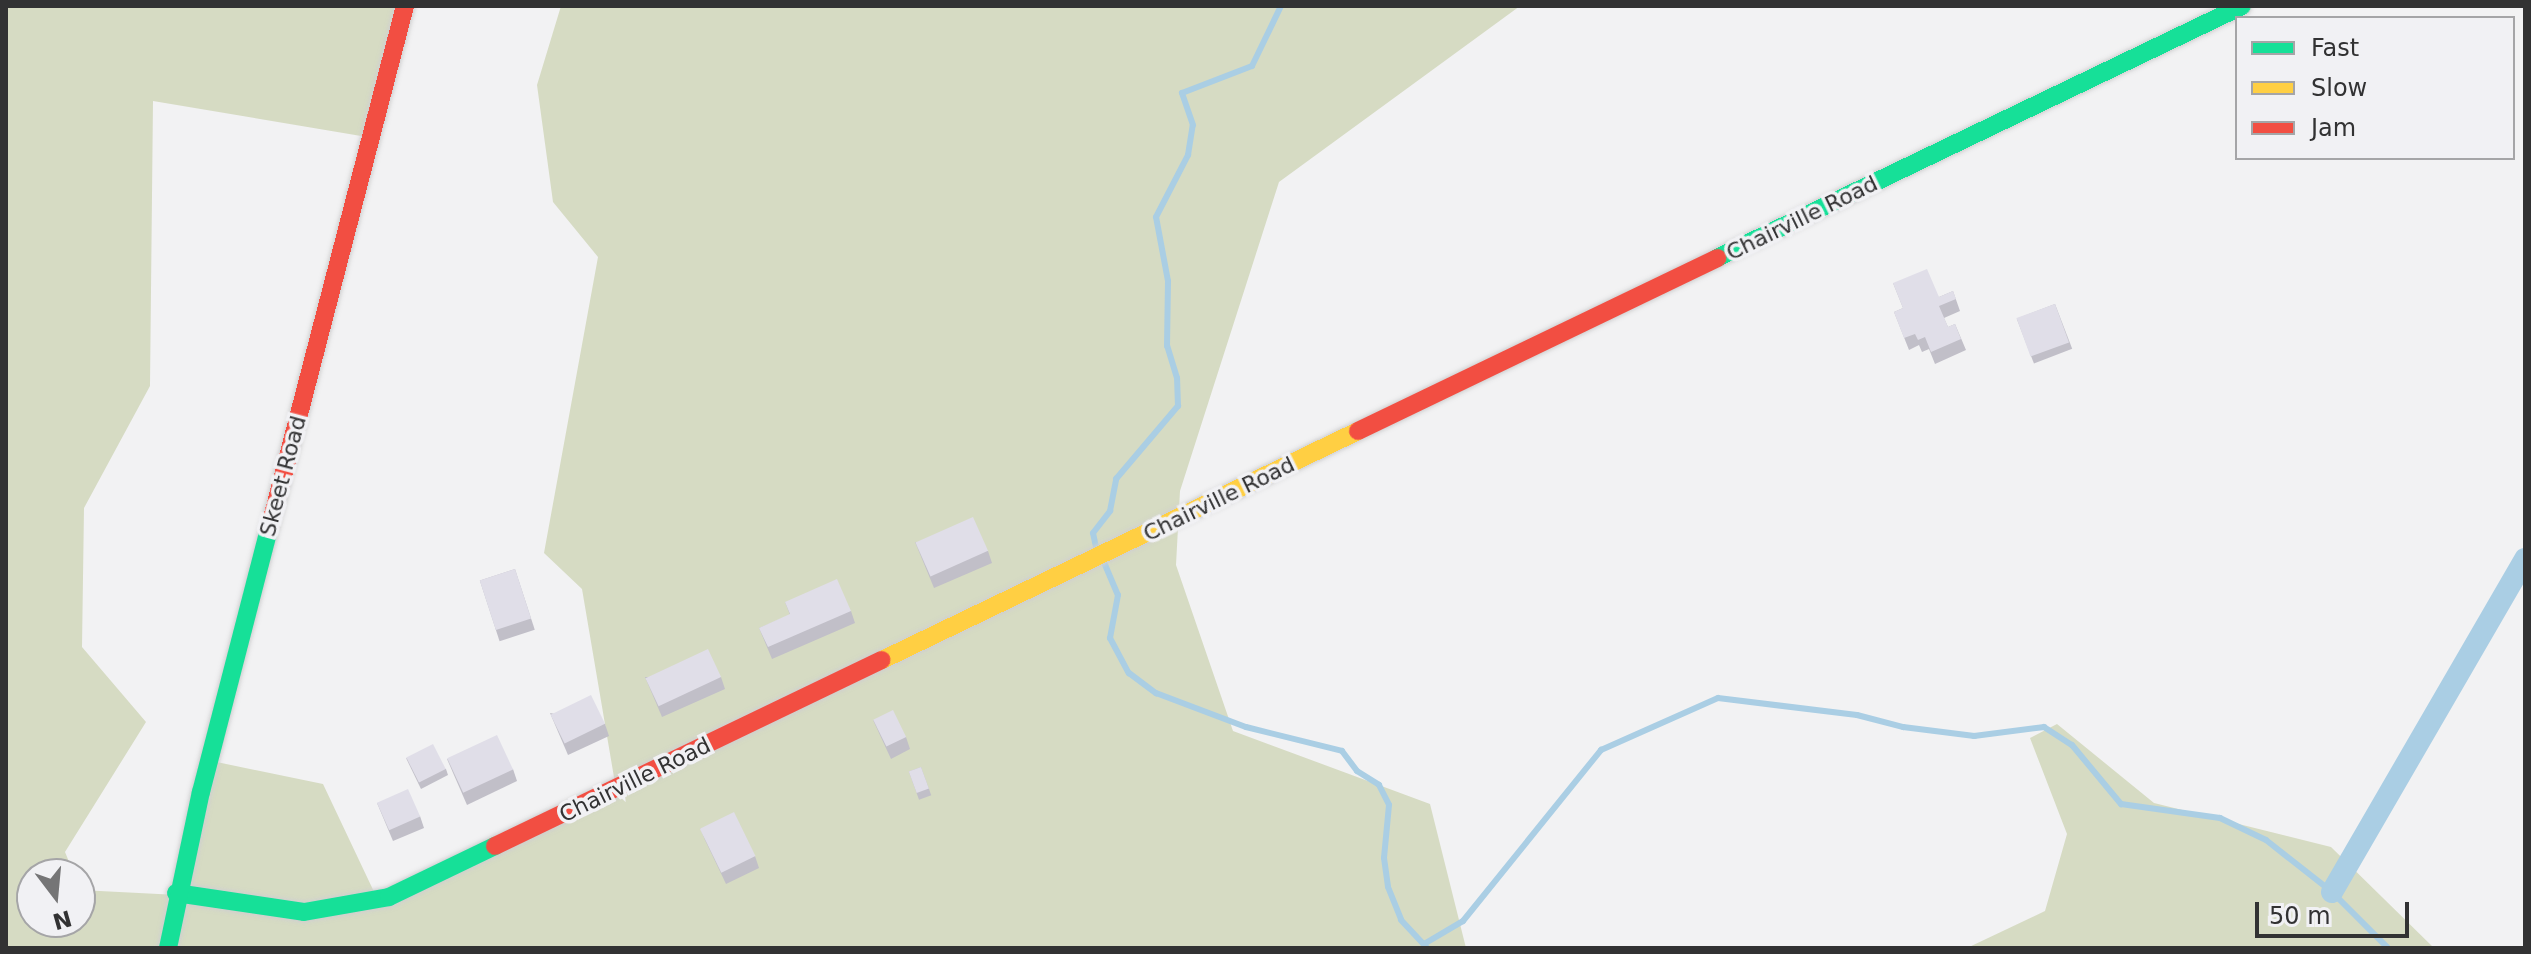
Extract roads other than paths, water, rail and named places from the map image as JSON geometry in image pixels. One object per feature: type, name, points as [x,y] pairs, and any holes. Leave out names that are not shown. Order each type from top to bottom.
[{"type":"street","name":"Skeet Road","points":[[168,948],[176,893],[405,6]]},
{"type":"street","name":"Chairville Road","points":[[176,893],[304,912],[389,897],[2242,6]]},
{"type":"waterway","points":[[1096,547],[1093,533],[1110,511],[1116,479],[1178,406],[1177,378],[1167,346],[1168,281],[1156,217],[1188,155],[1193,125],[1182,93],[1252,66],[1281,6]]},
{"type":"waterway","points":[[2332,892],[2525,559]]},
{"type":"waterway","points":[[1103,560],[1118,595],[1110,638],[1129,673],[1156,693],[1246,727],[1342,751],[1357,771],[1379,785],[1389,805],[1384,858],[1388,887],[1401,920],[1427,948]]},
{"type":"waterway","points":[[1424,944],[1463,921],[1601,750],[1718,698],[1857,715],[1903,727],[1974,736],[2044,727],[2072,745],[2121,804],[2220,818],[2266,840],[2332,892],[2388,948]]}]
